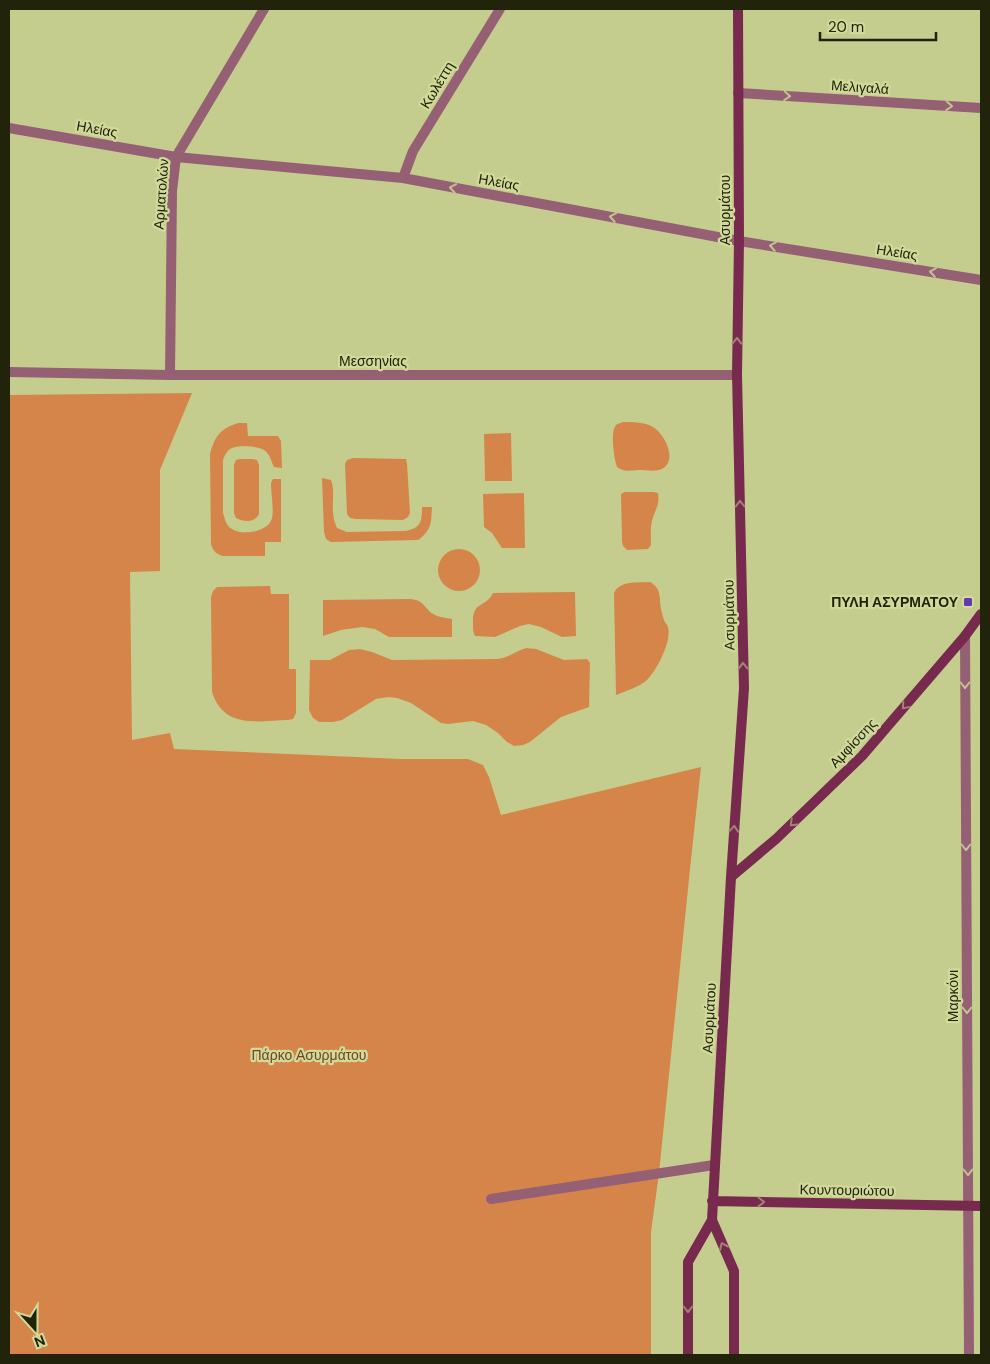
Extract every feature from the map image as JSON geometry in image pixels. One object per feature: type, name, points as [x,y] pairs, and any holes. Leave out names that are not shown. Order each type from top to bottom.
[{"type":"street","name":"Αρματολών","points":[[170,375],[172,191],[176,157],[264,9]]},
{"type":"street","name":"Κωλέττη","points":[[403,178],[413,151],[500,9]]},
{"type":"street","name":"Ασυρμάτου","points":[[734,1355],[734,1271],[712,1220],[712,1201],[730,877],[744,688],[737,375],[739,241],[738,9]]},
{"type":"street","name":"Μελιγαλά","points":[[738,93],[981,108]]},
{"type":"street","name":"Ηλείας","points":[[9,128],[176,157],[403,178],[739,241],[981,280]]},
{"type":"street","name":"Μεσσηνίας","points":[[9,372],[170,375],[737,375]]},
{"type":"street","name":"Αμφίσσης","points":[[730,877],[776,839],[862,756],[965,636],[981,614]]},
{"type":"street","name":"Μαρκόνι","points":[[965,636],[969,1355]]},
{"type":"street","points":[[491,1199],[714,1165]]},
{"type":"street","name":"Κουντουριώτου","points":[[712,1201],[981,1206]]},
{"type":"street","name":"Ασυρμάτου","points":[[688,1355],[688,1262],[712,1220]]},
{"type":"green space","name":"Πάρκο Ασυρμάτου","points":[[192,393],[160,470],[160,571],[130,572],[132,740],[170,733],[174,749],[401,759],[468,759],[483,765],[489,777],[501,815],[701,767],[659,1173],[651,1232],[651,1355],[9,1355],[9,395]]},
{"type":"green space","points":[[623,422],[646,424],[657,430],[662,435],[668,448],[669,460],[667,465],[662,469],[653,471],[627,471],[617,467],[613,433],[616,425]]},
{"type":"green space","points":[[238,423],[247,423],[248,436],[278,436],[281,441],[282,468],[274,467],[266,452],[253,447],[239,446],[232,448],[227,451],[223,460],[223,513],[228,526],[236,531],[255,531],[266,527],[270,523],[273,511],[271,483],[273,479],[281,479],[281,542],[265,542],[265,556],[223,556],[215,552],[211,544],[210,454],[219,434]]},
{"type":"green space","points":[[511,433],[512,481],[485,481],[484,434]]},
{"type":"green space","points":[[353,458],[406,459],[410,513],[408,517],[403,520],[350,518],[347,514],[345,464],[347,460]]},
{"type":"green space","points":[[236,460],[257,460],[259,465],[259,514],[255,519],[249,521],[236,518],[234,513],[234,465]]},
{"type":"green space","points":[[322,478],[331,480],[333,514],[337,528],[347,532],[405,531],[420,524],[422,507],[432,507],[431,522],[426,533],[418,540],[331,542],[326,539],[324,532]]},
{"type":"green space","points":[[625,492],[658,493],[658,504],[651,524],[651,545],[648,549],[627,550],[623,546],[621,494]]},
{"type":"green space","points":[[524,493],[525,548],[502,548],[492,533],[484,527],[483,494]]},
{"type":"green space","points":[[463,549],[471,552],[477,558],[480,570],[477,582],[471,588],[455,591],[447,588],[441,582],[438,566],[441,558],[447,552]]},
{"type":"green space","points":[[650,582],[658,590],[662,615],[668,627],[669,633],[666,647],[659,663],[647,680],[636,687],[616,695],[614,593],[620,586],[625,584]]},
{"type":"green space","points":[[270,586],[271,594],[289,594],[289,669],[296,669],[296,713],[293,719],[288,720],[243,720],[225,712],[217,704],[212,692],[211,597],[217,587]]},
{"type":"green space","points":[[575,592],[576,636],[562,637],[541,627],[529,624],[495,637],[474,635],[473,616],[475,611],[493,593]]},
{"type":"green space","points":[[410,599],[421,602],[435,615],[452,619],[452,637],[389,637],[375,629],[362,627],[341,630],[323,636],[323,600]]},
{"type":"green space","points":[[526,648],[536,649],[564,660],[587,659],[590,663],[589,707],[561,717],[530,742],[523,745],[514,746],[486,725],[473,721],[441,723],[411,703],[397,698],[376,699],[342,720],[333,722],[319,722],[313,718],[309,710],[310,660],[330,660],[349,650],[360,649],[392,660],[497,659]]},
{"type":"place","name":"ΠΥΛΗ ΑΣΥΡΜΑΤΟΥ","points":[[968,602]]}]
